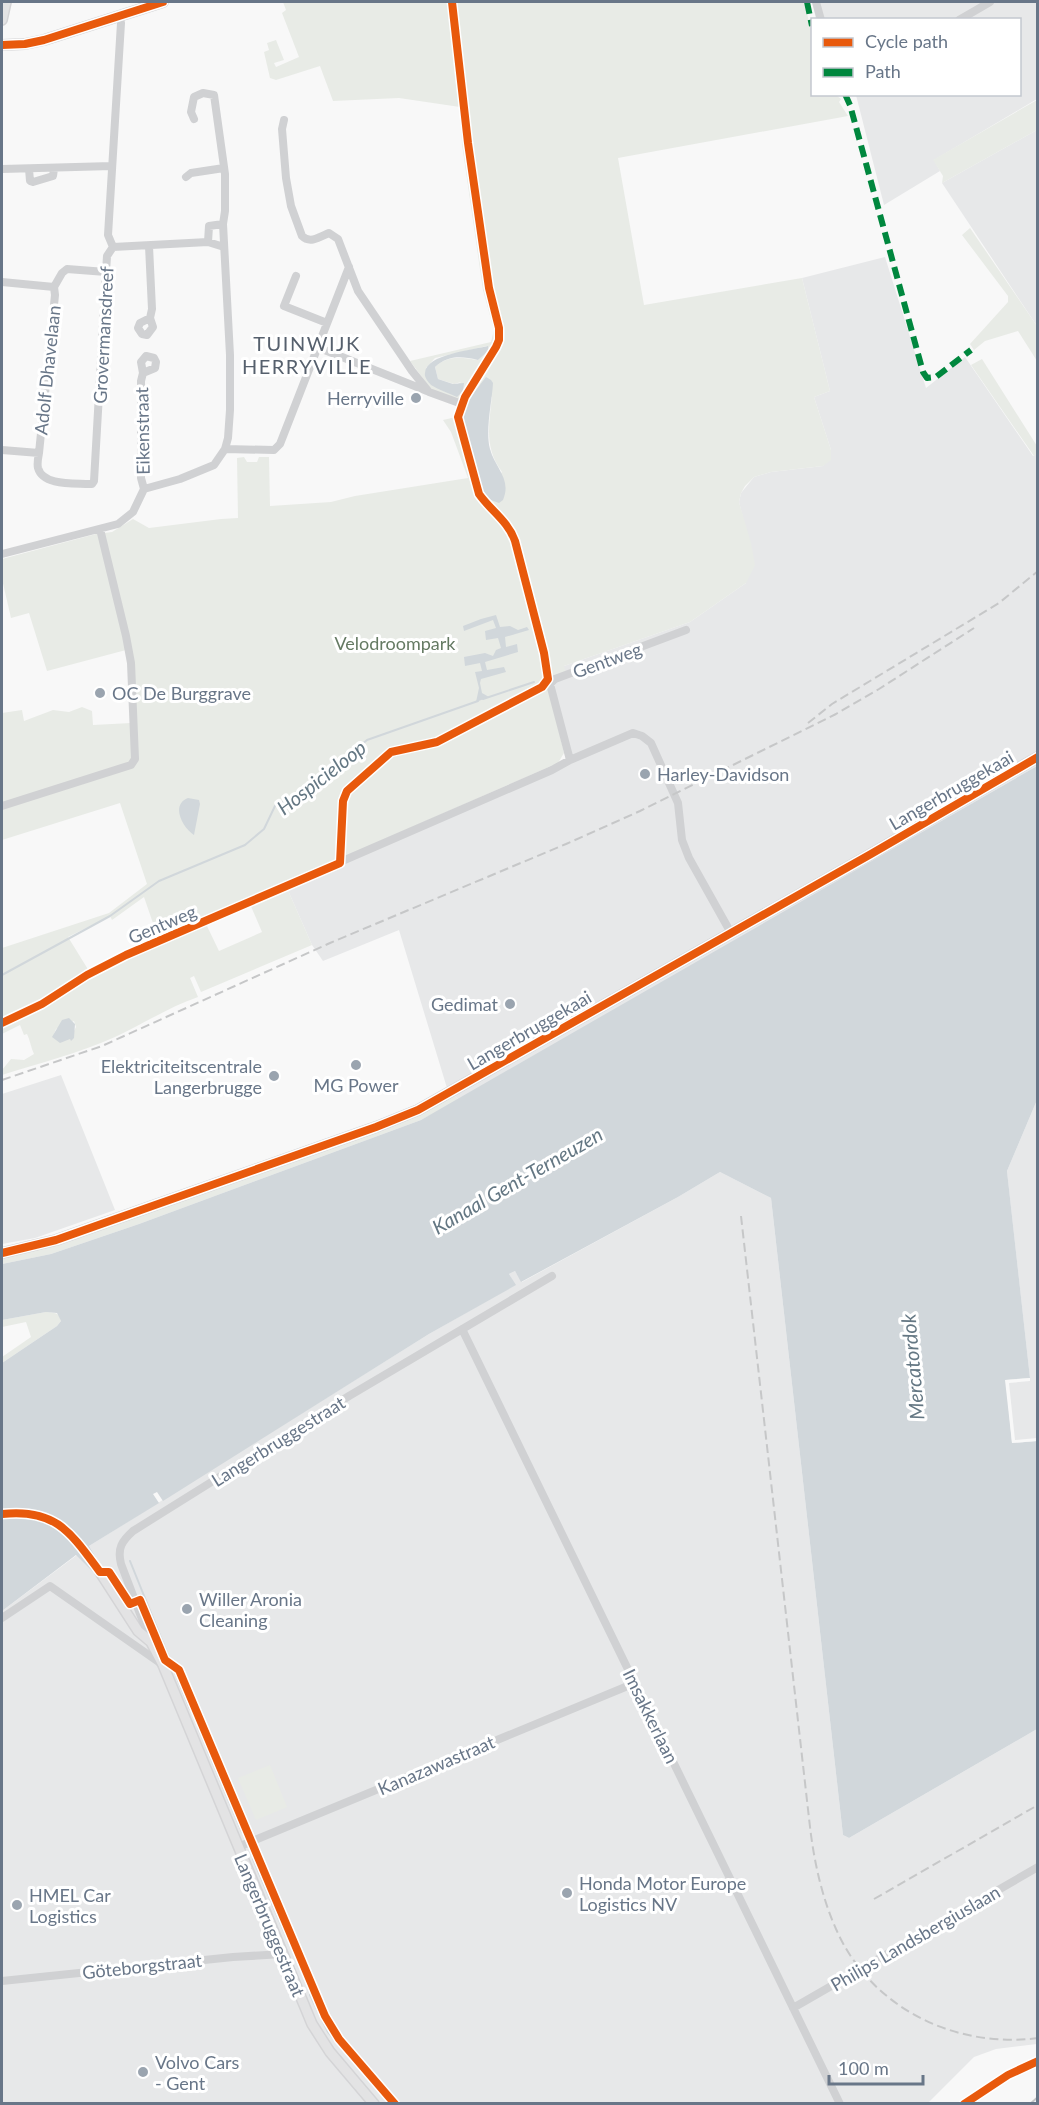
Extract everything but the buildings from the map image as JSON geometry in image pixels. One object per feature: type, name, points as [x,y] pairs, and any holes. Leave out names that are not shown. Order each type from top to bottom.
[{"type":"main road","points":[[2,20],[6,2]]},
{"type":"main road","points":[[2,45],[25,44],[163,2]]},
{"type":"main road","name":"Langerbruggekaai","points":[[2,1253],[56,1240],[354,1135],[418,1110],[871,855],[1038,757]]},
{"type":"main road","points":[[100,1572],[138,1630],[151,1642]]},
{"type":"main road","name":"Langerbruggestraat","points":[[151,1642],[312,2024],[330,2052],[374,2103]]},
{"type":"street","points":[[816,2],[820,18]]},
{"type":"street","points":[[962,18],[990,2]]},
{"type":"street","name":"Grovermansdreef","points":[[69,482],[92,484],[94,481],[107,256],[113,247],[108,235],[121,23],[119,16]]},
{"type":"street","points":[[2,554],[118,524],[128,517],[137,505],[144,489],[180,479],[214,465],[225,448],[230,410],[230,355],[223,224],[225,168],[213,96],[203,93],[194,97],[191,112],[194,119]]},
{"type":"street","points":[[284,120],[282,129],[288,187],[291,206],[302,236],[306,240],[311,240],[329,234],[338,239],[358,291],[406,363],[429,392]]},
{"type":"street","points":[[2,169],[112,166]]},
{"type":"street","points":[[186,177],[191,173],[225,168]]},
{"type":"street","points":[[29,169],[30,181],[33,182],[53,176],[54,169]]},
{"type":"street","points":[[208,242],[209,226],[223,224]]},
{"type":"street","points":[[113,247],[208,242],[224,247]]},
{"type":"street","points":[[149,246],[152,309],[150,318]]},
{"type":"street","points":[[225,448],[274,450],[280,444],[349,267]]},
{"type":"street","name":"Adolf Dhavelaan","points":[[69,482],[49,480],[42,476],[38,467],[54,287],[67,269],[106,272]]},
{"type":"street","points":[[296,276],[284,306],[327,323]]},
{"type":"street","name":"Adolf Dhavelaan","points":[[2,282],[54,287]]},
{"type":"street","points":[[339,293],[346,289],[358,291]]},
{"type":"street","points":[[318,346],[462,404]]},
{"type":"street","name":"Eikenstraat","points":[[143,373],[141,381],[141,478],[144,489]]},
{"type":"street","name":"Adolf Dhavelaan","points":[[2,450],[39,453]]},
{"type":"street","points":[[2,806],[131,765],[135,759],[130,658],[100,529]]},
{"type":"street","name":"Gentweg","points":[[2,1023],[42,1004],[87,975],[126,956],[446,817],[570,760],[550,684],[555,679],[686,630]]},
{"type":"street","points":[[570,760],[633,733],[651,743],[678,803],[682,840],[689,858],[731,933]]},
{"type":"street","name":"Langerbruggestraat","points":[[151,1642],[120,1564],[118,1552],[122,1540],[339,1402],[552,1276]]},
{"type":"street","name":"Imsakkerlaan","points":[[462,1329],[840,2103]]},
{"type":"street","points":[[2,1618],[50,1586],[162,1665]]},
{"type":"street","name":"Kanazawastraat","points":[[237,1847],[635,1683]]},
{"type":"street","name":"Philips Landsbergiuslaan","points":[[793,2008],[1038,1867]]},
{"type":"street","name":"Göteborgstraat","points":[[2,1981],[283,1954]]},
{"type":"shaded area","points":[[812,2],[1037,2],[1037,99],[934,160],[940,171],[884,205],[856,96],[1021,96],[1021,18],[816,18]]},
{"type":"shaded area","points":[[1037,130],[1037,326],[942,183]]},
{"type":"shaded area","points":[[885,257],[926,388],[965,357],[1033,456],[1037,454],[1037,766],[459,1100],[447,1088],[399,930],[323,961],[312,945],[287,888],[571,755],[551,680],[564,666],[690,622],[746,583],[743,518],[739,502],[741,493],[754,477],[771,472],[823,466],[831,450],[814,397],[830,391],[802,278]]},
{"type":"shaded area","points":[[61,1075],[115,1210],[35,1238],[2,1244],[2,1094]]},
{"type":"shaded area","points":[[1037,1100],[1037,1441],[1012,1443],[1005,1380],[1030,1378],[1007,1171]]},
{"type":"shaded area","points":[[720,1172],[771,1198],[843,1835],[849,1838],[1037,1729],[1037,2044],[996,2049],[974,2057],[928,2103],[2,2104],[2,1611],[77,1555],[94,1573],[101,1569],[103,1567],[89,1546],[429,1334],[515,1285],[509,1274],[515,1271],[522,1282]]},
{"type":"green space","name":"Velodroompark","points":[[283,2],[804,2],[811,29],[811,96],[837,96],[841,99],[839,102],[848,116],[618,158],[644,305],[802,278],[830,391],[814,397],[831,450],[831,460],[823,466],[771,472],[754,477],[745,486],[739,502],[755,565],[746,583],[690,622],[564,666],[566,672],[551,680],[544,677],[548,684],[564,753],[558,763],[148,943],[145,936],[155,932],[155,929],[144,897],[112,920],[110,916],[68,937],[89,971],[40,1002],[2,1019],[2,948],[109,913],[147,884],[120,803],[2,840],[2,713],[22,710],[24,721],[53,710],[69,712],[82,707],[92,711],[93,725],[131,723],[126,650],[47,671],[29,613],[11,618],[2,579],[2,559],[96,534],[112,532],[133,519],[149,528],[238,518],[237,458],[244,457],[247,462],[257,462],[259,457],[269,457],[270,506],[331,502],[468,478],[451,432],[443,420],[456,417],[459,405],[430,388],[410,361],[491,342],[494,330],[483,290],[462,144],[460,107],[399,98],[333,101],[320,66],[276,80],[270,78],[264,52],[269,50],[267,43],[276,40],[284,60],[274,63],[276,67],[299,57],[282,13],[286,10]],"holes":[[[487,346],[489,348],[478,360],[455,358],[445,360],[435,367],[438,379],[454,384],[461,382],[445,392],[426,368],[435,358]],[[492,396],[489,427],[492,454],[502,472],[483,493],[465,431]]]},
{"type":"green space","points":[[1037,100],[1037,130],[942,183],[943,176],[933,160]]},
{"type":"green space","points":[[970,228],[1037,326],[1037,361],[1018,331],[985,341],[974,350],[970,344],[1008,302],[1008,296],[962,235]]},
{"type":"green space","points":[[982,359],[1037,446],[1037,454],[1034,456],[971,365]]},
{"type":"green space","points":[[287,888],[312,945],[201,992],[194,976],[190,978],[198,997],[101,1043],[2,1075],[2,1070],[11,1059],[24,1060],[34,1054],[27,1034],[24,1035],[20,1025],[2,1034],[2,1025],[117,963],[206,924],[219,951],[262,932],[250,904]],"holes":[[[74,1021],[76,1027],[70,1039],[54,1034],[56,1029]]]},
{"type":"green space","points":[[454,1095],[459,1100],[421,1120],[139,1224],[51,1254],[2,1264],[2,1257],[58,1244],[378,1132],[420,1115]]},
{"type":"green space","points":[[46,1312],[58,1314],[61,1321],[2,1363],[2,1357],[31,1337],[26,1322],[2,1327],[2,1320]]},
{"type":"green space","points":[[270,1765],[287,1807],[256,1820],[238,1778]]},
{"type":"water","points":[[488,346],[489,350],[478,360],[455,358],[445,360],[435,367],[438,379],[453,384],[464,383],[463,391],[457,397],[434,387],[426,379],[427,367],[433,361],[451,354]]},
{"type":"water","points":[[486,377],[493,383],[488,425],[490,449],[505,486],[503,500],[499,503],[488,499],[483,493],[462,417],[469,399]]},
{"type":"water","points":[[496,615],[500,627],[510,626],[518,630],[527,627],[529,630],[505,637],[506,647],[517,644],[518,652],[485,662],[487,670],[504,667],[506,672],[481,679],[482,693],[489,697],[476,702],[479,688],[475,672],[482,671],[480,663],[465,666],[464,657],[485,653],[493,656],[496,650],[501,648],[498,638],[486,640],[485,631],[496,628],[493,620],[464,631],[463,626]]},
{"type":"water","points":[[1037,766],[1037,1100],[1007,1171],[1030,1378],[1006,1380],[1012,1443],[1037,1441],[1037,1729],[849,1838],[843,1835],[771,1198],[720,1172],[521,1282],[515,1271],[509,1274],[516,1285],[429,1334],[163,1501],[157,1492],[153,1494],[159,1503],[89,1546],[103,1568],[94,1573],[76,1555],[2,1611],[2,1363],[61,1321],[57,1313],[46,1312],[2,1320],[2,1264],[51,1254],[139,1224],[421,1120]]},
{"type":"water","points":[[188,798],[199,800],[200,804],[194,835],[186,827],[179,811],[183,801]]},
{"type":"water","points":[[69,1018],[75,1024],[74,1038],[71,1041],[70,1039],[60,1043],[52,1037],[62,1020]]},
{"type":"pier","points":[[1030,1378],[1030,1381],[1009,1383],[1015,1440],[1037,1438],[1037,1441],[1012,1443],[1005,1380]]},
{"type":"waterway","name":"Hospicieloop","points":[[483,699],[534,682]]},
{"type":"waterway","name":"Hospicieloop","points":[[2,975],[110,916],[159,881],[245,845],[264,829],[275,806],[308,789],[367,740],[478,701]]},
{"type":"waterway","points":[[130,1561],[170,1660]]},
{"type":"waterway","points":[[174,1670],[190,1709]]},
{"type":"waterway","points":[[198,1727],[242,1832]]},
{"type":"waterway","points":[[253,1859],[286,1936]]},
{"type":"waterway","points":[[310,1995],[328,2032],[390,2104]]},
{"type":"ferry route","points":[[2,1514],[35,1515],[59,1525],[98,1569]]},
{"type":"railway","points":[[808,723],[832,704],[999,603],[1038,571]]},
{"type":"railway","points":[[2,1080],[102,1046],[330,943],[640,811],[836,714],[974,628]]},
{"type":"railway","points":[[741,1216],[810,1827],[819,1879],[831,1917],[851,1957],[870,1980],[893,2001],[918,2017],[946,2029],[976,2037],[1007,2040],[1038,2038]]},
{"type":"railway","points":[[874,1899],[1038,1805]]},
{"type":"railway","points":[[1030,2104],[1038,2097]]},
{"type":"marked path","points":[[807,2],[811,21]]},
{"type":"marked path","points":[[846,96],[923,372],[927,378],[936,377],[971,350]]},
{"type":"cycle path","points":[[2,45],[44,40],[163,2]]},
{"type":"cycle path","points":[[2,1023],[42,1004],[87,975],[126,955],[340,863],[343,801],[347,791],[391,752],[437,742],[542,687],[548,679],[544,653],[515,541],[504,522],[479,494],[458,417],[465,397],[496,347],[499,340],[499,328],[489,288],[468,143],[452,2]]},
{"type":"cycle path","points":[[2,1253],[56,1240],[376,1127],[418,1110],[1038,757]]},
{"type":"cycle path","points":[[2,1514],[21,1513],[49,1519],[70,1535],[100,1572],[109,1572],[130,1604],[140,1600],[165,1660],[179,1670],[325,2016],[339,2039],[395,2104]]},
{"type":"cycle path","points":[[964,2104],[1008,2075],[1038,2061]]},
{"type":"place","name":"Herryville","points":[[416,398]]},
{"type":"place","name":"OC De Burggrave","points":[[100,693]]},
{"type":"place","name":"Harley-Davidson","points":[[645,774]]},
{"type":"place","name":"Gedimat","points":[[510,1004]]},
{"type":"place","name":"MG Power","points":[[356,1065]]},
{"type":"place","name":"Elektriciteitscentrale Langerbrugge","points":[[274,1076]]},
{"type":"place","name":"Willer Aronia Cleaning","points":[[187,1609]]},
{"type":"place","name":"Honda Motor Europe Logistics NV","points":[[567,1893]]},
{"type":"place","name":"HMEL Car Logistics","points":[[17,1905]]},
{"type":"place","name":"Volvo Cars - Gent","points":[[143,2072]]},
{"type":"district","name":"TUINWIJK HERRYVILLE","points":[[307,354]]},
{"type":"water label","name":"Kanaal Gent-Terneuzen","points":[[517,1180]]},
{"type":"water label","name":"Mercatordok","points":[[912,1367]]}]
